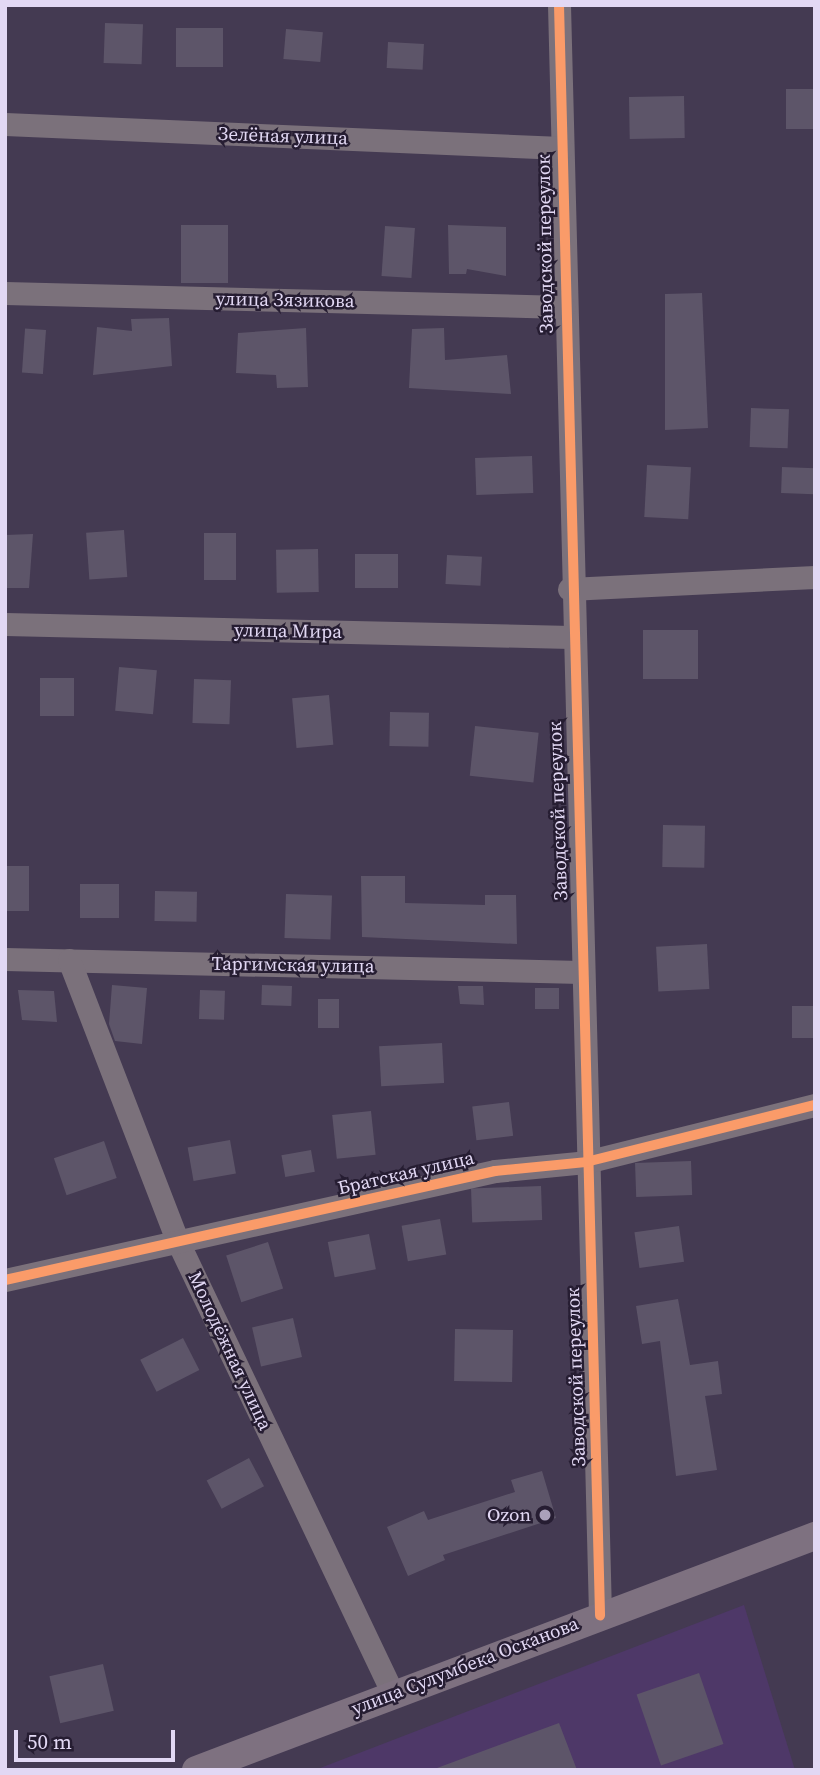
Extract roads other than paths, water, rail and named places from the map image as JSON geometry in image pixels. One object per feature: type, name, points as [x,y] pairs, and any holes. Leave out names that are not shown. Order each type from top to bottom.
[{"type":"main road","name":"улица Сулумбека Осканова","points":[[196,1770],[600,1615],[815,1536]]},
{"type":"street","name":"Заводской переулок","points":[[559,5],[569,589],[600,1615]]},
{"type":"street","name":"Зелёная улица","points":[[5,124],[561,148]]},
{"type":"street","name":"улица Зязикова","points":[[5,293],[564,307]]},
{"type":"street","points":[[569,589],[815,577]]},
{"type":"street","name":"улица Мира","points":[[5,624],[571,637]]},
{"type":"street","name":"Таргимская улица","points":[[5,959],[581,972]]},
{"type":"street","name":"Молодёжная улица","points":[[69,960],[177,1241],[393,1694]]},
{"type":"street","name":"Братская улица","points":[[5,1280],[495,1171],[586,1162],[815,1105]]},
{"type":"place","name":"Ozon","points":[[545,1515]]}]
